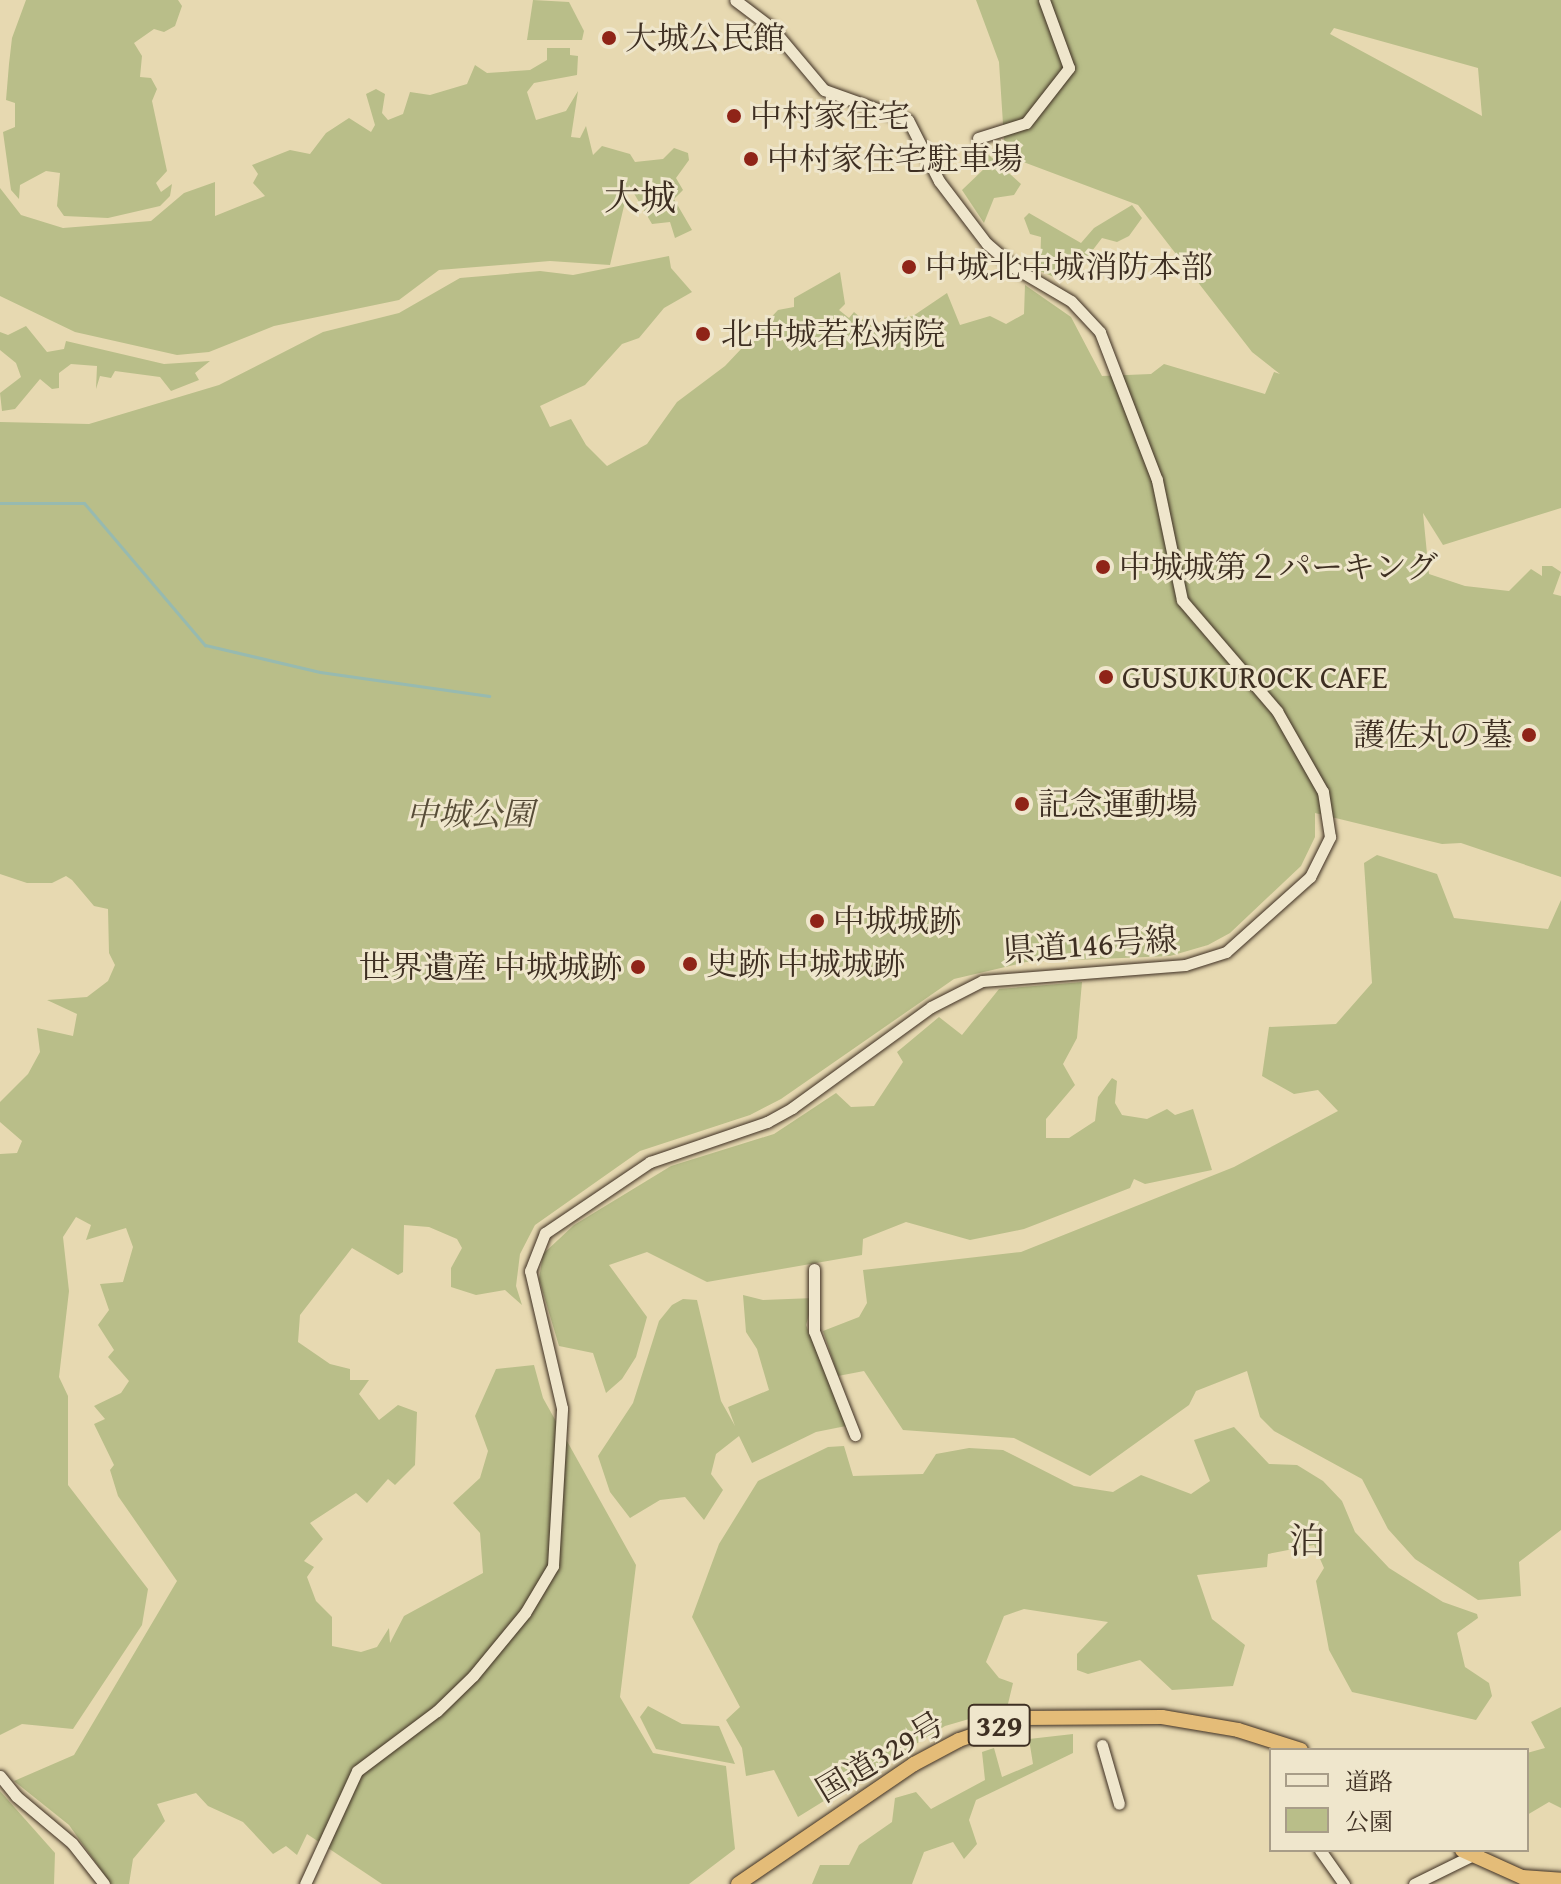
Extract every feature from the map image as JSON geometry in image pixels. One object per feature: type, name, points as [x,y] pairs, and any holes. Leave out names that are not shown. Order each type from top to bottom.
[{"type":"highway","name":"国道329号","points":[[738,1884],[914,1764],[959,1740],[1023,1718],[1162,1717],[1238,1730],[1295,1748]]},
{"type":"highway","points":[[1467,1853],[1522,1877],[1561,1880]]},
{"type":"main road","name":"県道146号線","points":[[305,1884],[357,1771],[437,1711],[473,1676],[525,1613],[553,1566],[562,1408],[530,1271],[545,1233],[650,1162],[767,1122],[792,1108],[931,1007],[982,981],[1185,965],[1226,952],[1310,877],[1330,837],[1323,792],[1277,711],[1182,600],[1157,480],[1100,332],[1071,301],[1015,268],[987,244],[939,181],[908,120],[824,90],[772,28],[735,0]]},
{"type":"main road","points":[[978,138],[1026,123],[1069,68],[1044,0]]},
{"type":"main road","points":[[814,1269],[814,1331],[855,1435]]},
{"type":"main road","points":[[1102,1745],[1119,1804]]},
{"type":"main road","points":[[0,1776],[16,1796],[72,1843],[104,1884]]},
{"type":"main road","points":[[1321,1852],[1344,1884]]},
{"type":"main road","points":[[1414,1884],[1439,1879],[1467,1853]]},
{"type":"green space","points":[[26,0],[178,0],[182,6],[175,26],[164,32],[154,29],[134,43],[142,56],[140,77],[151,78],[157,89],[152,101],[167,171],[156,183],[161,192],[172,184],[170,196],[160,206],[108,218],[64,216],[57,206],[60,173],[46,171],[20,185],[19,199],[11,190],[3,132],[15,127],[15,103],[6,100],[9,64],[12,38]]},
{"type":"green space","points":[[533,0],[569,2],[584,31],[582,40],[527,40]]},
{"type":"green space","name":"中城公園","points":[[976,0],[1561,0],[1561,508],[1443,545],[1423,513],[1429,574],[1465,586],[1509,591],[1531,569],[1542,576],[1542,566],[1552,566],[1561,572],[1553,594],[1561,596],[1561,877],[1461,843],[1442,844],[1315,813],[1315,837],[1301,866],[1230,933],[1208,945],[1170,956],[1026,962],[954,979],[781,1099],[750,1115],[640,1151],[535,1225],[520,1254],[516,1286],[522,1305],[505,1290],[476,1295],[451,1287],[451,1268],[462,1248],[457,1239],[429,1227],[404,1225],[403,1272],[398,1275],[352,1248],[300,1315],[298,1342],[330,1364],[350,1369],[350,1380],[369,1380],[359,1394],[379,1420],[398,1405],[417,1412],[415,1465],[395,1485],[388,1479],[367,1503],[356,1493],[310,1523],[323,1539],[304,1561],[314,1567],[307,1577],[316,1601],[332,1617],[332,1646],[361,1652],[377,1647],[389,1628],[390,1643],[404,1616],[483,1573],[480,1533],[453,1503],[480,1478],[488,1451],[475,1416],[496,1369],[534,1365],[543,1398],[636,1565],[620,1697],[653,1753],[726,1766],[735,1849],[689,1884],[382,1884],[307,1834],[297,1855],[286,1846],[273,1854],[243,1822],[208,1806],[196,1793],[157,1804],[165,1821],[133,1859],[129,1884],[111,1884],[69,1825],[14,1781],[74,1755],[177,1581],[118,1496],[110,1470],[114,1465],[94,1424],[105,1419],[94,1406],[121,1393],[129,1381],[108,1357],[114,1350],[98,1325],[109,1310],[100,1284],[123,1282],[133,1247],[126,1228],[86,1240],[91,1225],[76,1217],[63,1237],[69,1291],[59,1377],[68,1396],[68,1485],[148,1589],[142,1625],[73,1729],[22,1724],[0,1735],[0,1154],[17,1153],[22,1141],[0,1122],[0,1102],[28,1074],[40,1052],[37,1028],[73,1036],[77,1014],[47,1000],[87,997],[108,981],[115,965],[109,953],[108,909],[94,906],[72,880],[66,876],[52,883],[27,883],[0,874],[0,422],[89,424],[219,385],[323,332],[399,313],[460,278],[540,271],[573,275],[669,256],[671,268],[692,292],[664,308],[639,338],[622,344],[585,385],[540,406],[550,427],[571,419],[586,445],[607,466],[647,444],[677,402],[725,366],[778,310],[794,307],[794,298],[840,272],[845,304],[839,310],[849,318],[854,312],[869,325],[913,316],[947,293],[960,325],[990,316],[1006,324],[1024,314],[1025,285],[1071,317],[1102,376],[1151,374],[1164,364],[1265,394],[1274,372],[1280,374],[1252,352],[1138,205],[1005,155],[999,62]],"holes":[[[1334,28],[1478,68],[1482,116],[1330,34]]]},
{"type":"green space","points":[[547,48],[570,48],[570,55],[578,56],[577,75],[534,83],[527,92],[536,120],[566,111],[578,91],[571,137],[580,138],[586,126],[593,155],[602,146],[630,154],[635,162],[663,159],[674,148],[688,153],[689,160],[676,178],[683,190],[674,199],[692,230],[675,238],[670,222],[652,224],[629,185],[610,265],[550,261],[439,270],[399,300],[274,326],[209,352],[177,355],[75,332],[0,296],[0,188],[21,215],[63,228],[151,221],[184,193],[215,182],[215,216],[265,196],[253,183],[258,174],[252,165],[290,150],[310,154],[326,133],[349,118],[371,132],[375,125],[366,94],[376,89],[385,94],[382,113],[388,120],[403,114],[410,92],[430,95],[467,84],[475,65],[487,73],[530,70],[547,60]]},
{"type":"green space","points":[[981,148],[1021,184],[1014,195],[994,198],[984,223],[962,190],[987,166]]},
{"type":"green space","points":[[1132,205],[1142,218],[1129,236],[1117,242],[1102,238],[1092,251],[1091,262],[1074,265],[1063,281],[1040,271],[1041,237],[1030,234],[1024,218],[1029,213],[1081,243],[1094,228]]},
{"type":"green space","points":[[26,326],[47,352],[64,349],[66,341],[164,364],[210,361],[195,373],[199,380],[171,391],[160,377],[115,371],[111,378],[100,376],[96,389],[97,366],[71,364],[59,373],[59,388],[52,389],[40,379],[15,409],[2,411],[0,393],[21,377],[16,363],[0,350],[0,332],[8,335]]},
{"type":"green space","points":[[1377,855],[1437,874],[1454,918],[1548,929],[1561,900],[1561,1530],[1519,1562],[1521,1596],[1478,1600],[1415,1559],[1388,1529],[1362,1479],[1274,1431],[1260,1417],[1247,1371],[1196,1391],[1189,1405],[1090,1476],[1014,1438],[903,1430],[864,1371],[838,1376],[823,1331],[859,1317],[867,1303],[863,1270],[1021,1252],[1234,1167],[1338,1111],[1318,1090],[1294,1094],[1262,1076],[1269,1027],[1336,1024],[1372,983],[1364,863]]},
{"type":"green space","points":[[1082,982],[1077,1038],[1063,1064],[1075,1085],[1046,1119],[1046,1138],[1069,1138],[1095,1121],[1098,1097],[1112,1078],[1117,1081],[1115,1103],[1122,1115],[1147,1119],[1167,1109],[1175,1115],[1193,1109],[1212,1170],[1145,1184],[1134,1179],[1130,1188],[1024,1229],[970,1240],[906,1222],[863,1239],[862,1255],[707,1282],[647,1252],[609,1265],[647,1317],[636,1357],[622,1379],[606,1393],[593,1353],[559,1346],[539,1279],[543,1254],[574,1225],[671,1166],[774,1134],[836,1093],[851,1107],[874,1106],[903,1062],[897,1052],[939,1017],[962,1035],[999,989]]},
{"type":"green space","points":[[743,1295],[763,1300],[814,1298],[806,1325],[846,1426],[816,1432],[752,1463],[739,1436],[716,1454],[711,1474],[723,1490],[704,1520],[685,1497],[660,1500],[630,1518],[610,1492],[598,1456],[633,1403],[659,1321],[672,1305],[683,1299],[697,1300],[721,1401],[735,1426],[728,1407],[769,1390],[757,1349],[746,1332]]},
{"type":"green space","points":[[1234,1427],[1269,1464],[1297,1465],[1323,1481],[1342,1501],[1355,1532],[1389,1568],[1443,1602],[1477,1614],[1478,1618],[1457,1633],[1465,1667],[1489,1683],[1492,1696],[1476,1720],[1352,1692],[1329,1650],[1316,1581],[1324,1568],[1314,1545],[1268,1554],[1267,1567],[1197,1575],[1212,1619],[1245,1645],[1233,1686],[1172,1690],[1140,1660],[1088,1674],[1077,1670],[1077,1654],[1108,1622],[1024,1609],[1004,1616],[986,1662],[999,1678],[1013,1683],[1007,1708],[945,1726],[798,1817],[774,1770],[746,1776],[742,1748],[726,1720],[740,1707],[692,1617],[719,1544],[758,1481],[828,1447],[844,1446],[853,1476],[923,1474],[936,1454],[969,1448],[1003,1450],[1074,1486],[1113,1492],[1141,1475],[1191,1494],[1210,1481],[1194,1440]]},
{"type":"green space","points":[[648,1706],[682,1724],[719,1726],[735,1764],[656,1749],[640,1717]]},
{"type":"green space","points":[[1561,1707],[1561,1808],[1549,1802],[1529,1814],[1529,1752],[1545,1748],[1531,1722]]},
{"type":"green space","points":[[1073,1734],[1073,1753],[976,1800],[969,1820],[977,1844],[964,1859],[953,1842],[924,1852],[912,1884],[812,1884],[820,1865],[849,1865],[859,1845],[892,1822],[895,1798],[916,1792],[931,1809],[985,1780],[982,1752],[994,1748],[1002,1777],[1033,1764],[1029,1739]]},
{"type":"green space","points":[[0,1791],[55,1853],[54,1884],[0,1884]]},
{"type":"waterway","points":[[0,503],[84,503],[205,645],[320,672],[489,696]]},
{"type":"place","name":"大城公民館","points":[[609,38]]},
{"type":"place","name":"中村家住宅","points":[[734,116]]},
{"type":"place","name":"中村家住宅駐車場","points":[[751,159]]},
{"type":"place","name":"中城北中城消防本部","points":[[909,267]]},
{"type":"place","name":"北中城若松病院","points":[[703,334]]},
{"type":"place","name":"中城城第２パーキング","points":[[1103,567]]},
{"type":"place","name":"GUSUKUROCK CAFE","points":[[1106,677]]},
{"type":"place","name":"護佐丸の墓","points":[[1529,735]]},
{"type":"place","name":"記念運動場","points":[[1022,804]]},
{"type":"place","name":"中城城跡","points":[[817,921]]},
{"type":"place","name":"史跡 中城城跡","points":[[690,964]]},
{"type":"place","name":"世界遺産 中城城跡","points":[[638,967]]},
{"type":"district","name":"大城","points":[[640,197]]},
{"type":"district","name":"泊","points":[[1307,1540]]}]
